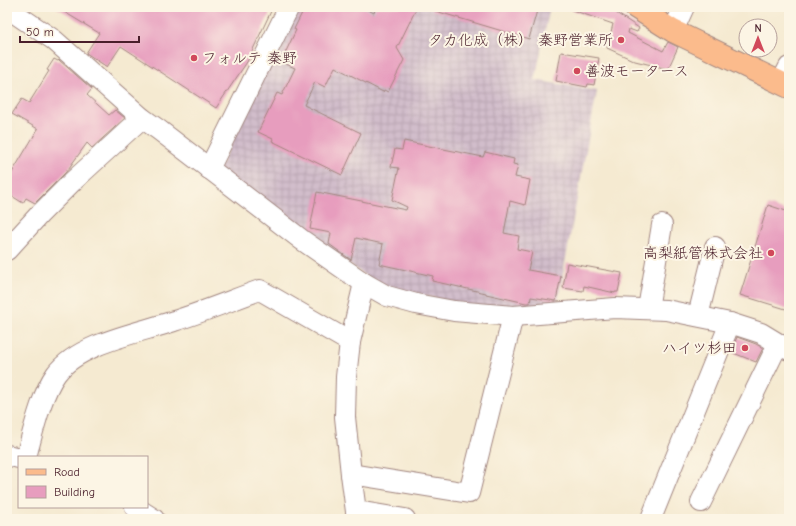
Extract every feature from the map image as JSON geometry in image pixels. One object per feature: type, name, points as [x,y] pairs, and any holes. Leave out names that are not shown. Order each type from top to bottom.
[{"type":"main road","points":[[635,7],[673,31],[786,79]]},
{"type":"street","points":[[209,169],[289,7]]},
{"type":"street","points":[[673,31],[684,7]]},
{"type":"street","points":[[7,8],[54,40],[142,118],[302,240],[364,283],[387,296],[416,304],[454,311],[513,316],[615,308],[666,310],[730,323],[761,333],[784,347],[701,502]]},
{"type":"street","points":[[7,250],[39,215],[142,118]]},
{"type":"street","points":[[648,309],[662,225]]},
{"type":"street","points":[[698,316],[715,247]]},
{"type":"street","points":[[364,283],[350,342],[346,377],[346,417],[351,474],[357,515],[405,519]]},
{"type":"street","points":[[26,456],[46,394],[56,374],[70,360],[129,333],[173,322],[260,290],[350,342]]},
{"type":"street","points":[[351,474],[469,493],[513,316]]},
{"type":"street","points":[[652,516],[730,323]]},
{"type":"street","points":[[7,455],[18,458]]},
{"type":"street","points":[[137,508],[154,519]]},
{"type":"shaded area","points":[[296,7],[550,7],[535,80],[597,91],[557,306],[473,307],[378,285],[219,169]]},
{"type":"building","name":"フォルテ 秦野","points":[[56,7],[273,7],[247,62],[216,108],[121,46],[107,67],[86,53],[99,33]]},
{"type":"building","points":[[305,7],[362,7],[374,13],[376,7],[417,7],[397,48],[404,60],[388,92],[384,90],[383,92],[335,67],[325,87],[315,82],[304,105],[361,133],[342,175],[272,141],[273,139],[258,132],[277,93],[282,95],[295,68],[281,62],[296,30],[294,29]]},
{"type":"building","points":[[433,7],[538,7],[529,39],[432,10]]},
{"type":"building","points":[[570,7],[607,7],[639,28],[637,32],[629,29],[628,33],[663,51],[668,42],[678,47],[668,69],[635,61],[607,48],[613,24],[569,9]]},
{"type":"building","name":"善波モータース","points":[[561,52],[599,58],[594,85],[588,84],[587,87],[556,81]]},
{"type":"building","points":[[54,59],[59,60],[92,89],[87,95],[109,115],[115,110],[125,118],[92,148],[87,143],[66,172],[35,203],[26,198],[23,203],[7,193],[7,181],[38,129],[12,114],[22,99],[29,103],[49,71],[47,70]]},
{"type":"building","points":[[404,141],[483,157],[485,152],[514,159],[513,164],[518,165],[515,177],[530,180],[525,205],[510,201],[504,233],[519,236],[517,249],[532,252],[528,270],[561,276],[556,301],[531,297],[530,303],[526,303],[432,281],[433,276],[379,264],[383,244],[356,238],[351,260],[329,244],[331,233],[310,229],[317,192],[406,210],[407,207],[392,200],[399,168],[391,167],[395,149],[402,150]]},
{"type":"building","name":"高梨紙管株式会社","points":[[768,205],[789,212],[789,310],[740,295]]},
{"type":"building","points":[[567,263],[622,273],[618,292],[615,293],[584,286],[583,291],[563,288]]},
{"type":"building","name":"ハイツ杉田","points":[[737,337],[763,348],[756,362],[731,352]]},
{"type":"place","name":"タカ化成（株） 秦野営業所","points":[[621,40]]},
{"type":"place","name":"フォルテ 秦野","points":[[194,58]]},
{"type":"place","name":"善波モータース","points":[[577,71]]},
{"type":"place","name":"高梨紙管株式会社","points":[[771,253]]},
{"type":"place","name":"ハイツ杉田","points":[[745,348]]}]
